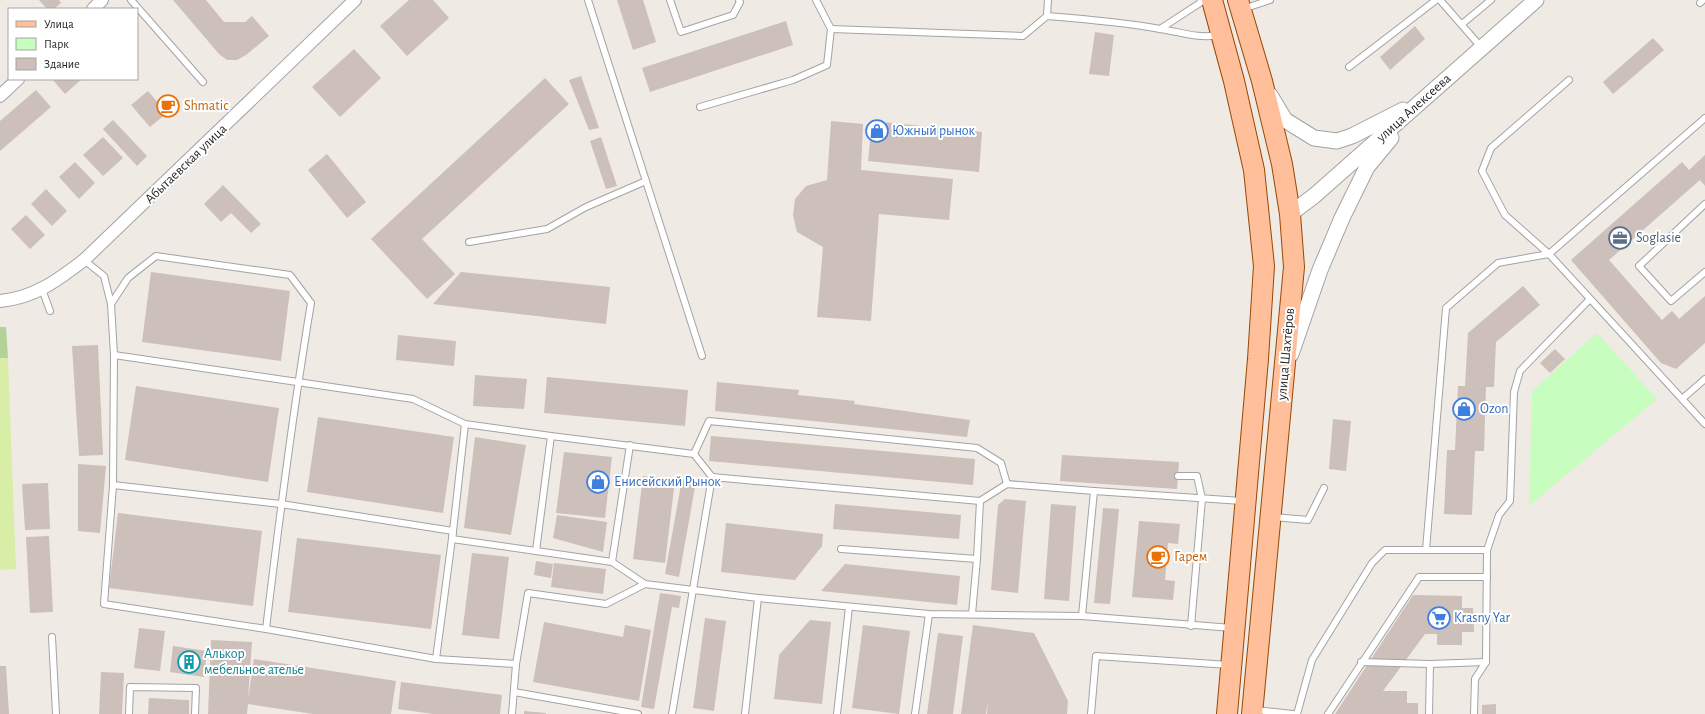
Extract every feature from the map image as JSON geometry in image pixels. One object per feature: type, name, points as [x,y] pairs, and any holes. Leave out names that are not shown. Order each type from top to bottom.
[{"type":"main road","name":"улица Шахтёров","points":[[1212,0],[1234,81],[1254,170],[1264,266],[1258,359],[1227,714]]},
{"type":"main road","name":"улица Шахтёров","points":[[1240,5],[1262,81],[1282,164],[1290,214],[1294,267],[1252,712]]},
{"type":"main road","points":[[1260,218],[1290,214]]},
{"type":"street","points":[[94,8],[102,0]]},
{"type":"street","name":"Абытаевская улица","points":[[0,301],[15,300],[42,289],[54,283],[84,260],[355,0]]},
{"type":"street","name":"улица Алексеева","points":[[1290,214],[1320,191],[1536,0]]},
{"type":"street","points":[[0,96],[17,80]]},
{"type":"street","points":[[1262,81],[1285,120],[1314,138],[1338,141],[1352,136],[1423,99]]},
{"type":"street","points":[[1285,370],[1320,270],[1342,218],[1367,167],[1423,99]]},
{"type":"lane","points":[[131,0],[203,82]]},
{"type":"lane","points":[[588,0],[702,356]]},
{"type":"lane","points":[[670,0],[681,32],[733,15],[740,1],[747,0]]},
{"type":"lane","points":[[700,107],[793,80],[828,64],[832,29],[816,0]]},
{"type":"lane","points":[[1047,16],[1048,0]]},
{"type":"lane","points":[[1160,29],[1200,3],[1201,0]]},
{"type":"lane","points":[[1240,5],[1270,0]]},
{"type":"lane","points":[[1348,67],[1436,0]]},
{"type":"lane","points":[[1440,0],[1481,48]]},
{"type":"lane","points":[[1462,24],[1491,0]]},
{"type":"lane","points":[[832,29],[1023,36],[1047,16],[1160,29],[1205,37],[1222,34]]},
{"type":"lane","points":[[1569,80],[1491,148],[1482,171],[1505,215],[1549,254],[1589,300],[1705,424]]},
{"type":"lane","points":[[1426,550],[1446,308],[1498,263],[1549,254],[1705,118]]},
{"type":"lane","points":[[469,242],[547,230],[586,207],[646,181]]},
{"type":"lane","points":[[1705,204],[1639,266],[1671,302],[1705,272]]},
{"type":"lane","points":[[111,304],[128,278],[156,256],[290,275],[311,303],[281,504],[266,629]]},
{"type":"lane","points":[[84,260],[104,276],[111,304],[114,355],[113,485],[104,604],[266,629],[436,659],[516,664]]},
{"type":"lane","points":[[42,289],[50,312]]},
{"type":"lane","points":[[1474,714],[1475,679],[1486,662],[1487,550],[1499,514],[1510,501],[1514,392],[1520,371],[1589,300]]},
{"type":"lane","points":[[114,355],[414,399],[464,424],[694,454],[712,477],[980,501],[1007,484],[1246,501]]},
{"type":"lane","points":[[1682,398],[1705,379]]},
{"type":"lane","points":[[694,454],[709,421],[977,448],[1001,463],[1007,484]]},
{"type":"lane","points":[[436,659],[453,531],[464,424]]},
{"type":"lane","points":[[536,551],[551,436]]},
{"type":"lane","points":[[612,562],[630,445]]},
{"type":"lane","points":[[1178,476],[1196,476],[1202,499],[1191,626]]},
{"type":"lane","points":[[672,714],[712,477]]},
{"type":"lane","points":[[113,485],[281,504],[453,531]]},
{"type":"lane","points":[[1270,516],[1308,520],[1324,488]]},
{"type":"lane","points":[[1082,616],[1094,491]]},
{"type":"lane","points":[[972,614],[980,501]]},
{"type":"lane","points":[[452,539],[612,562],[644,584],[758,598],[929,614],[1082,616],[1191,626],[1234,628]]},
{"type":"lane","points":[[841,549],[977,559]]},
{"type":"lane","points":[[1297,714],[1312,660],[1372,563],[1385,550],[1487,550]]},
{"type":"lane","points":[[1328,714],[1419,576],[1487,577]]},
{"type":"lane","points":[[512,714],[516,664],[528,594],[606,604],[644,584]]},
{"type":"lane","points":[[745,714],[758,598]]},
{"type":"lane","points":[[837,714],[849,607]]},
{"type":"lane","points":[[915,714],[929,614]]},
{"type":"lane","points":[[52,637],[56,714]]},
{"type":"lane","points":[[1091,714],[1096,656],[1231,665]]},
{"type":"lane","points":[[1361,662],[1430,664],[1486,662]]},
{"type":"lane","points":[[1429,714],[1430,664]]},
{"type":"lane","points":[[129,714],[130,687],[196,688],[195,714]]},
{"type":"lane","points":[[514,692],[638,714]]},
{"type":"lane","points":[[1252,712],[1293,714]]},
{"type":"green space","points":[[0,327],[6,327],[8,358],[0,358]]},
{"type":"green space","points":[[1597,333],[1657,399],[1529,506],[1532,391]]},
{"type":"green space","points":[[0,358],[8,358],[16,569],[0,570]]},
{"type":"building","points":[[39,0],[59,0],[61,3],[55,8],[46,8]]},
{"type":"building","points":[[173,0],[206,0],[224,22],[245,22],[252,16],[269,36],[246,55],[237,60],[227,60],[219,54]]},
{"type":"building","points":[[409,0],[433,0],[449,18],[407,56],[380,26]]},
{"type":"building","points":[[617,0],[643,0],[656,42],[633,50]]},
{"type":"building","points":[[786,21],[793,45],[650,92],[642,68]]},
{"type":"building","points":[[1415,26],[1425,39],[1390,70],[1380,57]]},
{"type":"building","points":[[1095,32],[1114,35],[1109,76],[1089,74]]},
{"type":"building","points":[[1653,38],[1664,50],[1613,94],[1603,82]]},
{"type":"building","points":[[354,49],[381,78],[340,117],[312,87]]},
{"type":"building","points":[[581,76],[599,128],[589,130],[569,80]]},
{"type":"building","points":[[545,78],[569,104],[422,239],[455,274],[427,299],[371,239]]},
{"type":"building","points":[[53,80],[81,80],[65,94]]},
{"type":"building","points":[[36,90],[51,107],[0,151],[0,121]]},
{"type":"building","points":[[148,91],[167,113],[150,127],[131,105]]},
{"type":"building","points":[[113,120],[147,156],[137,166],[103,129]]},
{"type":"building","points":[[831,121],[863,124],[861,170],[953,179],[949,220],[879,214],[871,321],[817,317],[823,247],[797,232],[793,215],[795,199],[806,186],[827,180]]},
{"type":"building","points":[[872,121],[982,132],[979,172],[868,161]]},
{"type":"building","points":[[103,137],[123,158],[103,176],[83,155]]},
{"type":"building","points":[[601,137],[617,186],[606,189],[590,141]]},
{"type":"building","points":[[327,154],[366,202],[347,218],[308,170]]},
{"type":"building","points":[[1705,155],[1705,186],[1700,180],[1609,260],[1662,320],[1672,311],[1679,319],[1705,296],[1705,343],[1676,369],[1661,363],[1571,260],[1682,162],[1689,170]]},
{"type":"building","points":[[75,162],[95,183],[79,199],[59,177]]},
{"type":"building","points":[[223,185],[261,224],[251,233],[231,213],[221,222],[204,204]]},
{"type":"building","points":[[46,189],[67,211],[52,226],[31,204]]},
{"type":"building","points":[[26,215],[45,235],[30,249],[11,229]]},
{"type":"building","points":[[151,272],[290,291],[281,361],[142,342]]},
{"type":"building","points":[[461,272],[610,287],[606,324],[433,304]]},
{"type":"building","points":[[1523,286],[1540,305],[1496,342],[1494,387],[1486,387],[1484,451],[1475,451],[1472,515],[1444,514],[1447,450],[1455,450],[1458,386],[1465,386],[1468,333]]},
{"type":"building","points":[[398,335],[456,341],[454,366],[396,360]]},
{"type":"building","points":[[98,345],[103,455],[79,456],[72,346]]},
{"type":"building","points":[[1555,349],[1565,359],[1550,373],[1540,363]]},
{"type":"building","points":[[475,375],[527,379],[524,409],[473,406]]},
{"type":"building","points":[[547,377],[688,390],[685,426],[544,413]]},
{"type":"building","points":[[717,382],[799,390],[798,395],[855,401],[854,404],[970,420],[967,437],[715,411]]},
{"type":"building","points":[[136,386],[279,408],[268,482],[125,460]]},
{"type":"building","points":[[318,417],[454,437],[443,513],[307,492]]},
{"type":"building","points":[[1333,419],[1351,421],[1346,471],[1329,469]]},
{"type":"building","points":[[711,436],[975,459],[973,485],[709,461]]},
{"type":"building","points":[[475,437],[526,445],[511,535],[464,528]]},
{"type":"building","points":[[564,452],[612,457],[605,518],[556,513]]},
{"type":"building","points":[[1062,455],[1179,462],[1177,489],[1060,481]]},
{"type":"building","points":[[78,464],[106,466],[100,533],[78,531]]},
{"type":"building","points":[[643,476],[675,480],[665,563],[633,559]]},
{"type":"building","points":[[682,479],[696,481],[679,577],[665,574]]},
{"type":"building","points":[[48,483],[50,529],[25,530],[22,484]]},
{"type":"building","points":[[1005,499],[1026,501],[1018,593],[991,590],[998,505]]},
{"type":"building","points":[[835,504],[961,515],[959,539],[833,529]]},
{"type":"building","points":[[1051,504],[1076,506],[1069,601],[1044,599]]},
{"type":"building","points":[[1103,508],[1119,509],[1110,604],[1094,603]]},
{"type":"building","points":[[118,513],[262,531],[253,606],[109,588]]},
{"type":"building","points":[[557,515],[607,522],[603,552],[553,538]]},
{"type":"building","points":[[1139,521],[1180,524],[1178,544],[1168,543],[1165,580],[1175,581],[1173,600],[1132,597]]},
{"type":"building","points":[[726,523],[823,534],[822,546],[795,580],[721,572]]},
{"type":"building","points":[[49,536],[53,612],[30,613],[26,537]]},
{"type":"building","points":[[297,538],[441,555],[431,629],[288,612]]},
{"type":"building","points":[[472,553],[509,557],[499,639],[462,635]]},
{"type":"building","points":[[536,561],[553,564],[551,578],[534,575]]},
{"type":"building","points":[[554,563],[606,569],[603,594],[551,587]]},
{"type":"building","points":[[845,564],[960,576],[957,605],[821,591]]},
{"type":"building","points":[[660,593],[681,596],[679,608],[672,607],[654,709],[641,707]]},
{"type":"building","points":[[1413,595],[1462,596],[1462,608],[1473,608],[1474,632],[1462,632],[1462,645],[1437,645],[1437,634],[1425,634],[1383,691],[1407,691],[1407,703],[1418,703],[1418,714],[1335,714]]},
{"type":"building","points":[[705,618],[726,621],[714,711],[693,708]]},
{"type":"building","points":[[810,620],[831,622],[822,704],[774,699],[779,655]]},
{"type":"building","points":[[544,622],[623,637],[625,625],[651,630],[639,701],[533,682]]},
{"type":"building","points":[[863,625],[910,631],[899,714],[852,708]]},
{"type":"building","points":[[973,625],[1034,633],[1068,701],[1067,714],[987,714],[988,701],[986,714],[961,714]]},
{"type":"building","points":[[139,628],[165,631],[160,671],[134,668]]},
{"type":"building","points":[[938,633],[963,636],[953,714],[927,714]]},
{"type":"building","points":[[211,640],[252,642],[248,699],[254,659],[396,681],[391,714],[313,714],[248,704],[247,714],[208,714]]},
{"type":"building","name":"Алькор мебельное ателье","points":[[173,646],[207,651],[204,677],[170,672]]},
{"type":"building","points":[[0,666],[6,666],[9,714],[0,714]]},
{"type":"building","points":[[101,672],[124,673],[122,714],[99,714]]},
{"type":"building","points":[[401,682],[502,695],[500,714],[433,714],[398,709]]},
{"type":"building","points":[[149,698],[189,700],[189,714],[148,714]]},
{"type":"building","points":[[1496,704],[1496,714],[1482,714],[1482,705]]},
{"type":"building","points":[[524,711],[546,713],[546,714],[524,714]]},
{"type":"place","name":"Shmatic","points":[[168,106]]},
{"type":"place","name":"Южный рынок","points":[[877,131]]},
{"type":"place","name":"Soglasie","points":[[1620,238]]},
{"type":"place","name":"Ozon","points":[[1464,409]]},
{"type":"place","name":"Енисейский Рынок","points":[[598,482]]},
{"type":"place","name":"Гарем","points":[[1158,557]]},
{"type":"place","name":"Krasny Yar","points":[[1439,618]]},
{"type":"place","name":"Алькор мебельное ателье","points":[[189,662]]}]
